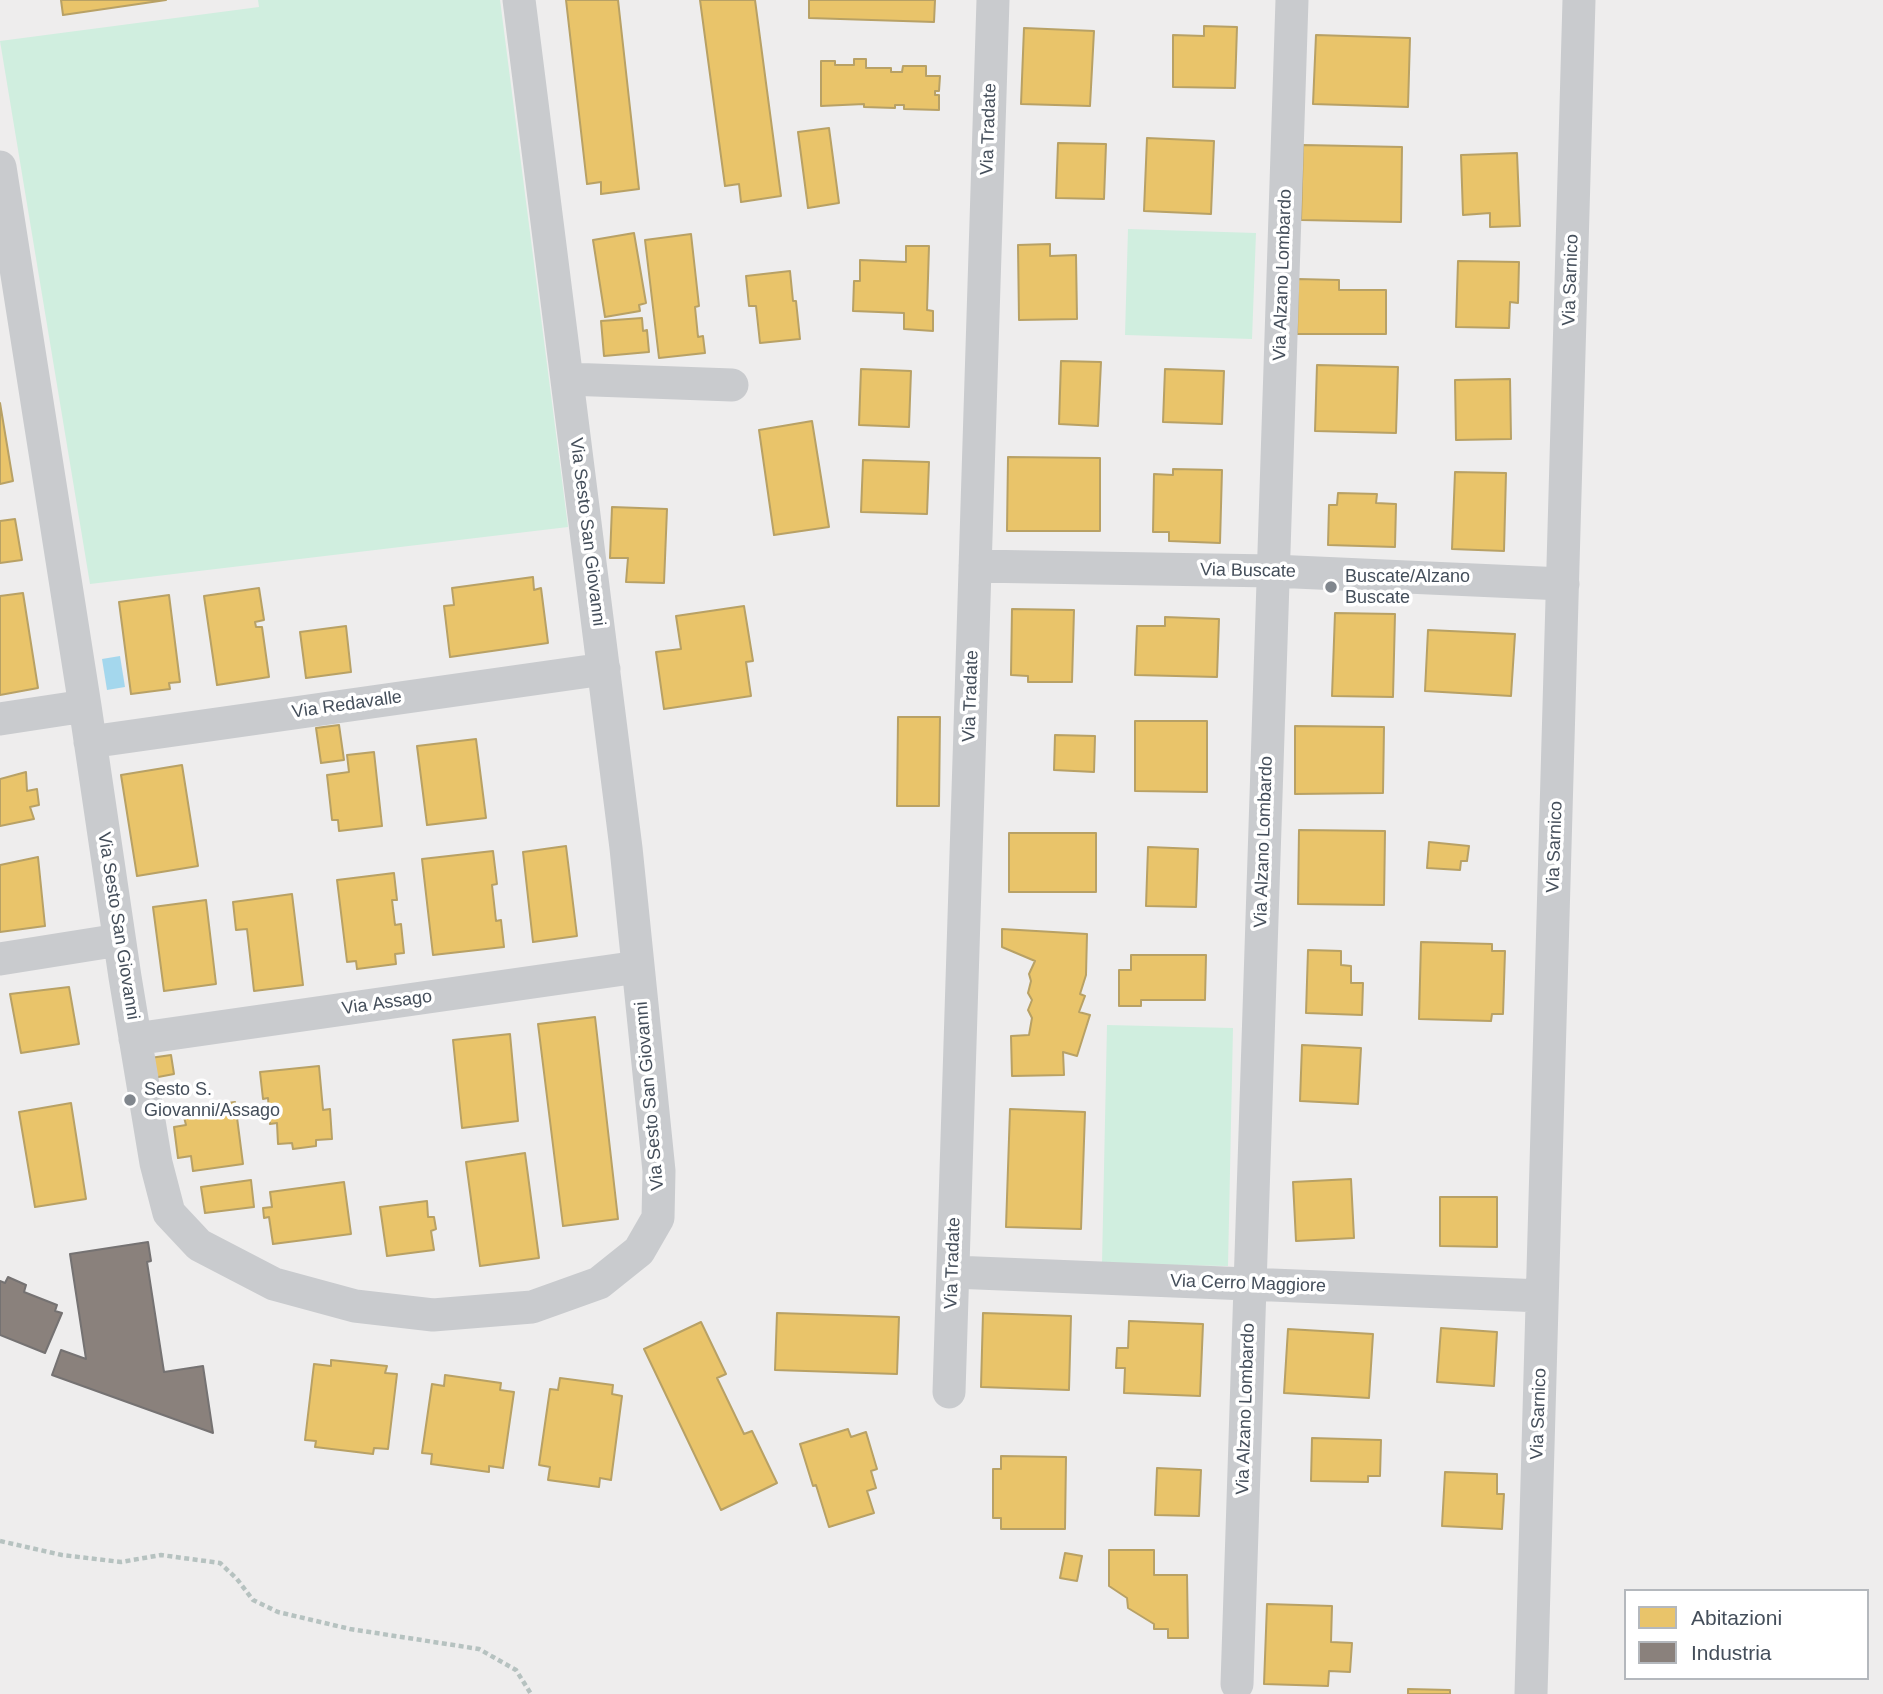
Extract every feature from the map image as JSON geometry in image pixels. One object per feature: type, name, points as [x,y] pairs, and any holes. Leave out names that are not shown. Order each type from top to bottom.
[{"type":"street","name":"Via Sesto San Giovanni","points":[[0,167],[119,940],[156,1163],[169,1213],[199,1245],[274,1284],[355,1306],[433,1315],[532,1307],[599,1283],[639,1251],[658,1218],[659,1171],[625,834],[519,0]]},
{"type":"street","name":"Via Tradate","points":[[949,1392],[993,0]]},
{"type":"street","name":"Via Alzano Lombardo","points":[[1237,1684],[1292,0]]},
{"type":"street","name":"Via Sarnico","points":[[1531,1694],[1579,0]]},
{"type":"street","points":[[567,379],[732,384]]},
{"type":"street","name":"Via Buscate","points":[[975,566],[1273,571],[1563,584]]},
{"type":"street","name":"Via Redavalle","points":[[90,742],[604,669]]},
{"type":"street","points":[[0,719],[85,706]]},
{"type":"street","points":[[0,960],[119,940]]},
{"type":"street","name":"Via Assago","points":[[135,1039],[638,967]]},
{"type":"street","name":"Via Cerro Maggiore","points":[[953,1272],[1542,1296]]},
{"type":"path","points":[[0,1541],[62,1555],[121,1562],[161,1555],[220,1563],[253,1600],[278,1612],[350,1629],[479,1649],[516,1670],[531,1694]]},
{"type":"green space","points":[[258,0],[500,0],[568,527],[90,584],[0,41],[259,7]]},
{"type":"green space","points":[[1128,229],[1256,233],[1252,339],[1125,335]]},
{"type":"green space","points":[[1107,1025],[1233,1028],[1228,1266],[1102,1264]]},
{"type":"water","points":[[120,656],[125,687],[107,690],[102,659]]},
{"type":"building: Abitazioni","points":[[61,0],[166,0],[63,15]]},
{"type":"building: Abitazioni","points":[[566,0],[618,0],[639,189],[601,194],[601,182],[587,184]]},
{"type":"building: Abitazioni","points":[[700,0],[755,0],[781,196],[741,202],[739,184],[725,186]]},
{"type":"building: Abitazioni","points":[[809,0],[935,0],[934,22],[809,18]]},
{"type":"building: Abitazioni","points":[[1204,26],[1237,27],[1235,88],[1173,87],[1173,35],[1204,36]]},
{"type":"building: Abitazioni","points":[[1024,28],[1094,31],[1090,106],[1021,104]]},
{"type":"building: Abitazioni","points":[[1316,35],[1410,38],[1408,107],[1313,104]]},
{"type":"building: Abitazioni","points":[[854,59],[866,59],[866,68],[891,68],[891,72],[902,72],[903,66],[926,66],[926,76],[940,76],[939,91],[935,91],[935,95],[939,95],[939,110],[904,109],[904,105],[895,105],[895,108],[864,107],[864,104],[821,106],[821,61],[835,61],[835,65],[854,65]]},
{"type":"building: Abitazioni","points":[[829,128],[839,203],[808,208],[798,132]]},
{"type":"building: Abitazioni","points":[[1147,138],[1214,141],[1211,214],[1144,211]]},
{"type":"building: Abitazioni","points":[[1058,143],[1106,144],[1104,199],[1056,198]]},
{"type":"building: Abitazioni","points":[[1303,145],[1402,147],[1401,222],[1301,220]]},
{"type":"building: Abitazioni","points":[[1517,153],[1520,226],[1490,227],[1490,213],[1463,215],[1461,155]]},
{"type":"building: Abitazioni","points":[[634,233],[646,303],[639,305],[640,311],[605,317],[593,240]]},
{"type":"building: Abitazioni","points":[[691,234],[699,306],[695,307],[698,337],[703,336],[705,353],[659,358],[645,240]]},
{"type":"building: Abitazioni","points":[[1050,244],[1050,256],[1076,255],[1077,319],[1019,320],[1018,245]]},
{"type":"building: Abitazioni","points":[[906,246],[929,246],[927,310],[933,311],[933,331],[904,329],[904,313],[853,311],[854,281],[860,281],[860,260],[906,262]]},
{"type":"building: Abitazioni","points":[[1458,261],[1519,262],[1518,303],[1510,302],[1509,328],[1456,327]]},
{"type":"building: Abitazioni","points":[[790,271],[800,339],[760,343],[756,306],[749,306],[746,276]]},
{"type":"building: Abitazioni","points":[[1298,279],[1339,280],[1339,290],[1386,290],[1386,334],[1297,334]]},
{"type":"building: Abitazioni","points":[[642,318],[643,331],[647,330],[649,352],[604,356],[601,321]]},
{"type":"building: Abitazioni","points":[[1061,361],[1101,362],[1098,426],[1059,424]]},
{"type":"building: Abitazioni","points":[[1317,365],[1398,367],[1396,433],[1315,431]]},
{"type":"building: Abitazioni","points":[[861,369],[911,371],[909,427],[859,425]]},
{"type":"building: Abitazioni","points":[[1165,369],[1224,371],[1222,424],[1163,422]]},
{"type":"building: Abitazioni","points":[[1510,379],[1511,439],[1456,440],[1455,380]]},
{"type":"building: Abitazioni","points":[[0,403],[13,481],[0,484]]},
{"type":"building: Abitazioni","points":[[812,421],[829,527],[774,535],[759,430]]},
{"type":"building: Abitazioni","points":[[1008,457],[1100,458],[1100,531],[1007,531]]},
{"type":"building: Abitazioni","points":[[863,460],[929,462],[927,514],[861,512]]},
{"type":"building: Abitazioni","points":[[1173,469],[1222,470],[1220,543],[1169,541],[1169,532],[1153,532],[1154,474],[1173,475]]},
{"type":"building: Abitazioni","points":[[1455,472],[1506,473],[1504,551],[1452,549]]},
{"type":"building: Abitazioni","points":[[1338,493],[1377,494],[1376,503],[1396,504],[1395,547],[1328,545],[1329,505],[1337,505]]},
{"type":"building: Abitazioni","points":[[612,507],[667,509],[664,583],[626,582],[628,558],[610,558]]},
{"type":"building: Abitazioni","points":[[15,519],[22,560],[0,563],[0,521]]},
{"type":"building: Abitazioni","points":[[533,577],[534,590],[541,588],[548,643],[450,657],[444,606],[454,605],[452,588]]},
{"type":"building: Abitazioni","points":[[259,588],[264,620],[255,622],[256,627],[262,627],[269,677],[217,685],[204,596]]},
{"type":"building: Abitazioni","points":[[23,593],[38,688],[0,695],[0,596]]},
{"type":"building: Abitazioni","points":[[169,595],[180,682],[169,683],[170,689],[131,694],[119,602]]},
{"type":"building: Abitazioni","points":[[744,606],[753,661],[746,662],[751,696],[664,709],[656,652],[681,649],[676,616]]},
{"type":"building: Abitazioni","points":[[1012,609],[1074,610],[1072,682],[1028,682],[1028,676],[1011,675]]},
{"type":"building: Abitazioni","points":[[1335,613],[1395,614],[1393,697],[1332,696]]},
{"type":"building: Abitazioni","points":[[1165,617],[1219,619],[1217,677],[1135,675],[1137,626],[1165,626]]},
{"type":"building: Abitazioni","points":[[346,626],[351,672],[306,678],[300,632]]},
{"type":"building: Abitazioni","points":[[1428,630],[1515,634],[1511,696],[1425,691]]},
{"type":"building: Abitazioni","points":[[898,717],[940,717],[939,806],[897,806]]},
{"type":"building: Abitazioni","points":[[1135,721],[1207,721],[1207,792],[1135,791]]},
{"type":"building: Abitazioni","points":[[339,725],[344,760],[321,763],[316,728]]},
{"type":"building: Abitazioni","points":[[1295,726],[1384,727],[1383,793],[1295,794]]},
{"type":"building: Abitazioni","points":[[1055,735],[1095,736],[1094,772],[1054,770]]},
{"type":"building: Abitazioni","points":[[476,739],[486,818],[427,825],[417,746]]},
{"type":"building: Abitazioni","points":[[374,752],[382,826],[339,831],[338,820],[332,820],[327,775],[349,772],[347,755]]},
{"type":"building: Abitazioni","points":[[182,765],[198,866],[137,876],[121,775]]},
{"type":"building: Abitazioni","points":[[26,772],[27,791],[37,789],[39,805],[30,807],[34,819],[0,826],[0,779]]},
{"type":"building: Abitazioni","points":[[1299,830],[1385,831],[1384,905],[1298,904]]},
{"type":"building: Abitazioni","points":[[1009,833],[1096,833],[1096,892],[1009,892]]},
{"type":"building: Abitazioni","points":[[1429,842],[1469,846],[1467,861],[1461,861],[1460,870],[1427,868]]},
{"type":"building: Abitazioni","points":[[566,846],[577,936],[533,942],[523,852]]},
{"type":"building: Abitazioni","points":[[1148,847],[1198,849],[1196,907],[1146,906]]},
{"type":"building: Abitazioni","points":[[493,851],[497,884],[492,885],[496,921],[501,920],[504,947],[433,955],[422,859]]},
{"type":"building: Abitazioni","points":[[38,857],[45,926],[0,932],[0,865]]},
{"type":"building: Abitazioni","points":[[394,873],[397,900],[392,900],[395,925],[401,924],[404,953],[395,954],[396,964],[357,969],[356,961],[347,962],[337,880]]},
{"type":"building: Abitazioni","points":[[292,894],[303,985],[254,991],[247,929],[236,930],[233,902]]},
{"type":"building: Abitazioni","points":[[206,900],[216,984],[164,991],[153,907]]},
{"type":"building: Abitazioni","points":[[1002,929],[1087,934],[1086,975],[1080,994],[1085,996],[1079,1012],[1090,1015],[1077,1056],[1063,1052],[1064,1075],[1012,1076],[1011,1036],[1029,1035],[1032,1018],[1028,1010],[1032,1000],[1028,993],[1031,981],[1029,974],[1035,961],[1002,947]]},
{"type":"building: Abitazioni","points":[[1421,942],[1492,944],[1492,951],[1505,951],[1503,1014],[1492,1014],[1491,1021],[1419,1019]]},
{"type":"building: Abitazioni","points":[[1308,950],[1341,951],[1341,965],[1351,966],[1351,983],[1363,983],[1362,1015],[1306,1013]]},
{"type":"building: Abitazioni","points":[[1131,955],[1206,955],[1205,1000],[1141,1000],[1141,1006],[1119,1006],[1119,970],[1131,970]]},
{"type":"building: Abitazioni","points":[[69,987],[79,1044],[21,1053],[10,994]]},
{"type":"building: Abitazioni","points":[[595,1017],[618,1219],[563,1226],[538,1024]]},
{"type":"building: Abitazioni","points":[[510,1034],[518,1121],[462,1128],[453,1040]]},
{"type":"building: Abitazioni","points":[[1302,1045],[1361,1048],[1358,1104],[1300,1101]]},
{"type":"building: Abitazioni","points":[[171,1055],[174,1074],[153,1078],[150,1058]]},
{"type":"building: Abitazioni","points":[[319,1066],[323,1110],[330,1109],[332,1139],[316,1140],[316,1146],[293,1149],[292,1143],[278,1144],[277,1123],[270,1124],[268,1098],[263,1099],[260,1072]]},
{"type":"building: Abitazioni","points":[[235,1102],[243,1164],[193,1171],[191,1156],[178,1158],[174,1127],[186,1125],[184,1117],[207,1114],[206,1106]]},
{"type":"building: Abitazioni","points":[[71,1103],[86,1199],[35,1207],[19,1112]]},
{"type":"building: Abitazioni","points":[[1010,1109],[1085,1112],[1081,1229],[1006,1227]]},
{"type":"building: Abitazioni","points":[[525,1153],[539,1258],[480,1266],[466,1162]]},
{"type":"building: Abitazioni","points":[[1351,1179],[1354,1238],[1296,1241],[1293,1182]]},
{"type":"building: Abitazioni","points":[[251,1180],[254,1207],[205,1213],[201,1187]]},
{"type":"building: Abitazioni","points":[[344,1182],[351,1234],[273,1244],[269,1217],[264,1218],[263,1208],[272,1207],[270,1192]]},
{"type":"building: Abitazioni","points":[[1440,1197],[1497,1197],[1497,1247],[1440,1246]]},
{"type":"building: Abitazioni","points":[[427,1201],[428,1217],[434,1217],[436,1229],[431,1231],[434,1250],[387,1256],[380,1207]]},
{"type":"building: Abitazioni","points":[[777,1313],[899,1317],[897,1374],[775,1370]]},
{"type":"building: Abitazioni","points":[[983,1313],[1071,1316],[1069,1390],[981,1387]]},
{"type":"building: Abitazioni","points":[[1129,1321],[1203,1324],[1200,1396],[1124,1393],[1125,1368],[1116,1368],[1117,1348],[1128,1348]]},
{"type":"building: Abitazioni","points":[[701,1322],[726,1374],[717,1378],[744,1434],[752,1431],[777,1483],[721,1510],[644,1349]]},
{"type":"building: Abitazioni","points":[[1441,1328],[1497,1332],[1494,1386],[1437,1382]]},
{"type":"building: Abitazioni","points":[[1288,1329],[1373,1334],[1369,1398],[1284,1393]]},
{"type":"building: Abitazioni","points":[[331,1360],[387,1366],[385,1373],[397,1374],[388,1449],[374,1448],[373,1454],[315,1447],[316,1441],[305,1440],[314,1364],[331,1366]]},
{"type":"building: Abitazioni","points":[[445,1375],[501,1383],[500,1390],[514,1392],[503,1468],[489,1466],[489,1472],[431,1464],[432,1454],[422,1453],[432,1384],[444,1386]]},
{"type":"building: Abitazioni","points":[[560,1378],[613,1385],[612,1394],[622,1396],[611,1480],[600,1478],[599,1487],[548,1480],[550,1467],[539,1465],[550,1389],[558,1390]]},
{"type":"building: Abitazioni","points":[[848,1429],[851,1437],[866,1432],[877,1469],[871,1471],[876,1488],[867,1491],[874,1513],[829,1527],[800,1444]]},
{"type":"building: Abitazioni","points":[[1312,1438],[1381,1440],[1380,1476],[1368,1476],[1368,1482],[1311,1481]]},
{"type":"building: Abitazioni","points":[[1001,1456],[1066,1457],[1065,1529],[1001,1529],[1001,1518],[993,1518],[993,1469],[1001,1469]]},
{"type":"building: Abitazioni","points":[[1157,1468],[1201,1470],[1199,1516],[1155,1515]]},
{"type":"building: Abitazioni","points":[[1445,1472],[1497,1474],[1497,1494],[1504,1494],[1502,1529],[1442,1526]]},
{"type":"building: Abitazioni","points":[[1109,1550],[1154,1550],[1154,1575],[1187,1575],[1188,1638],[1168,1638],[1168,1629],[1154,1629],[1154,1624],[1128,1608],[1127,1598],[1109,1586]]},
{"type":"building: Abitazioni","points":[[1065,1553],[1082,1556],[1077,1581],[1060,1578]]},
{"type":"building: Abitazioni","points":[[1267,1604],[1332,1606],[1331,1642],[1352,1643],[1350,1672],[1329,1671],[1328,1686],[1264,1684]]},
{"type":"building: Abitazioni","points":[[1408,1689],[1450,1690],[1450,1694],[1408,1694]]},
{"type":"building: Industria","points":[[148,1242],[151,1261],[147,1262],[164,1372],[203,1366],[213,1433],[52,1375],[61,1350],[86,1359],[70,1254]]},
{"type":"building: Industria","points":[[8,1277],[26,1285],[24,1292],[57,1305],[55,1311],[62,1313],[45,1353],[0,1335],[0,1281],[5,1283]]},
{"type":"place","name":"Buscate/Alzano Buscate","points":[[1331,587]]},
{"type":"place","name":"Sesto S. Giovanni/Assago","points":[[130,1100]]}]
